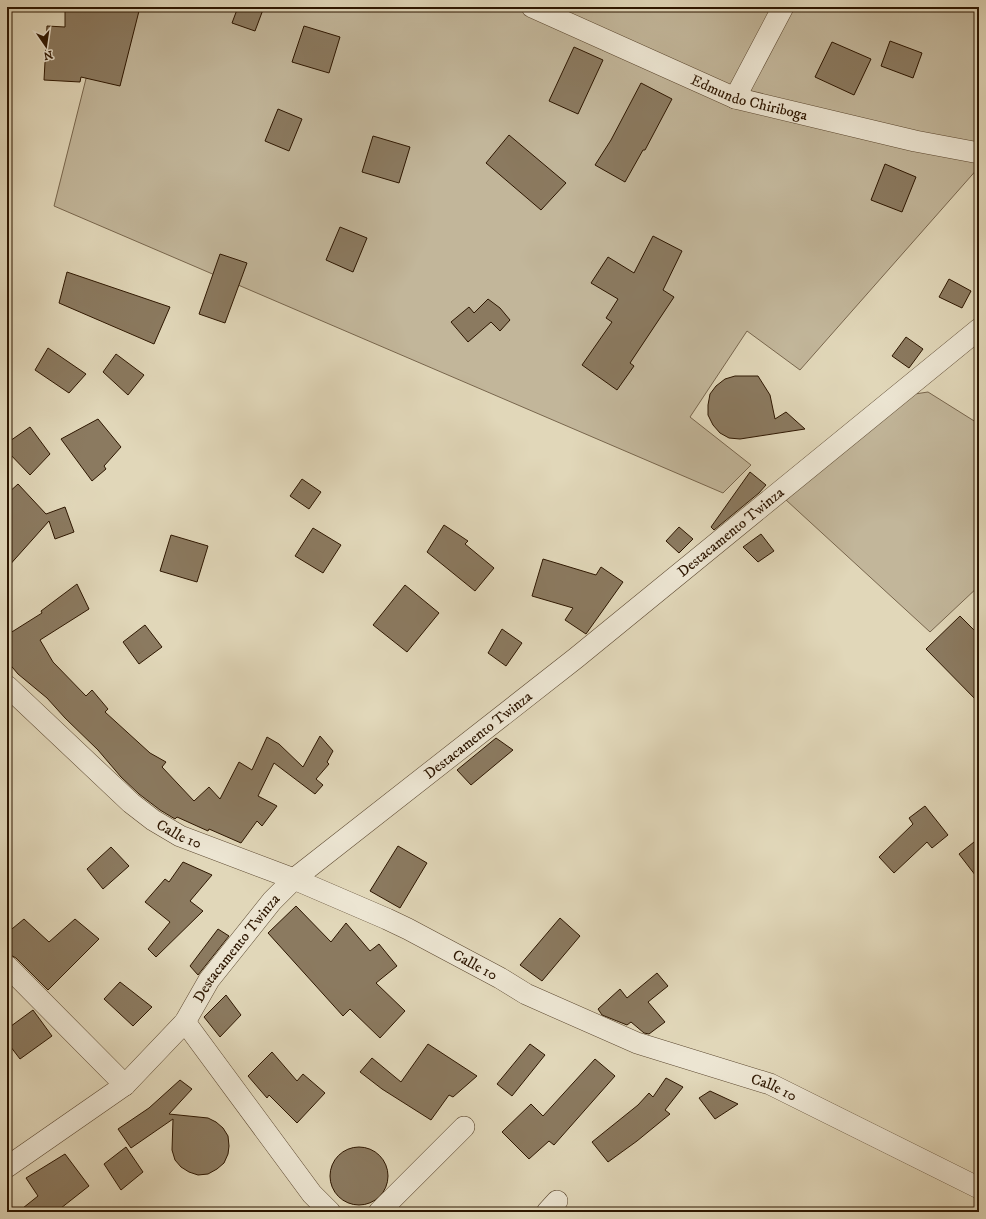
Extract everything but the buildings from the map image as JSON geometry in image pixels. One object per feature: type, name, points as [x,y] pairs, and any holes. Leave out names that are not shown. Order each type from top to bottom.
[{"type":"street","name":"Edmundo Chiriboga","points":[[532,7],[736,98],[915,141],[979,153]]},
{"type":"street","points":[[736,98],[783,7]]},
{"type":"street","name":"Destacamento Twinza","points":[[7,1167],[125,1086],[185,1022],[209,980],[272,901],[294,879],[576,658],[979,329]]},
{"type":"street","name":"Calle 10","points":[[7,686],[131,803],[153,820],[180,836],[294,879],[408,929],[500,978],[526,994],[637,1043],[770,1084],[979,1188]]},
{"type":"street","points":[[7,966],[125,1086]]},
{"type":"street","points":[[185,1022],[323,1210]]},
{"type":"street","points":[[379,1212],[464,1127]]},
{"type":"shaded area","points":[[104,7],[979,7],[979,167],[800,370],[747,331],[690,417],[751,465],[723,493],[54,206]]},
{"type":"shaded area","points":[[928,392],[979,424],[979,586],[930,632],[786,500],[908,395]]}]
